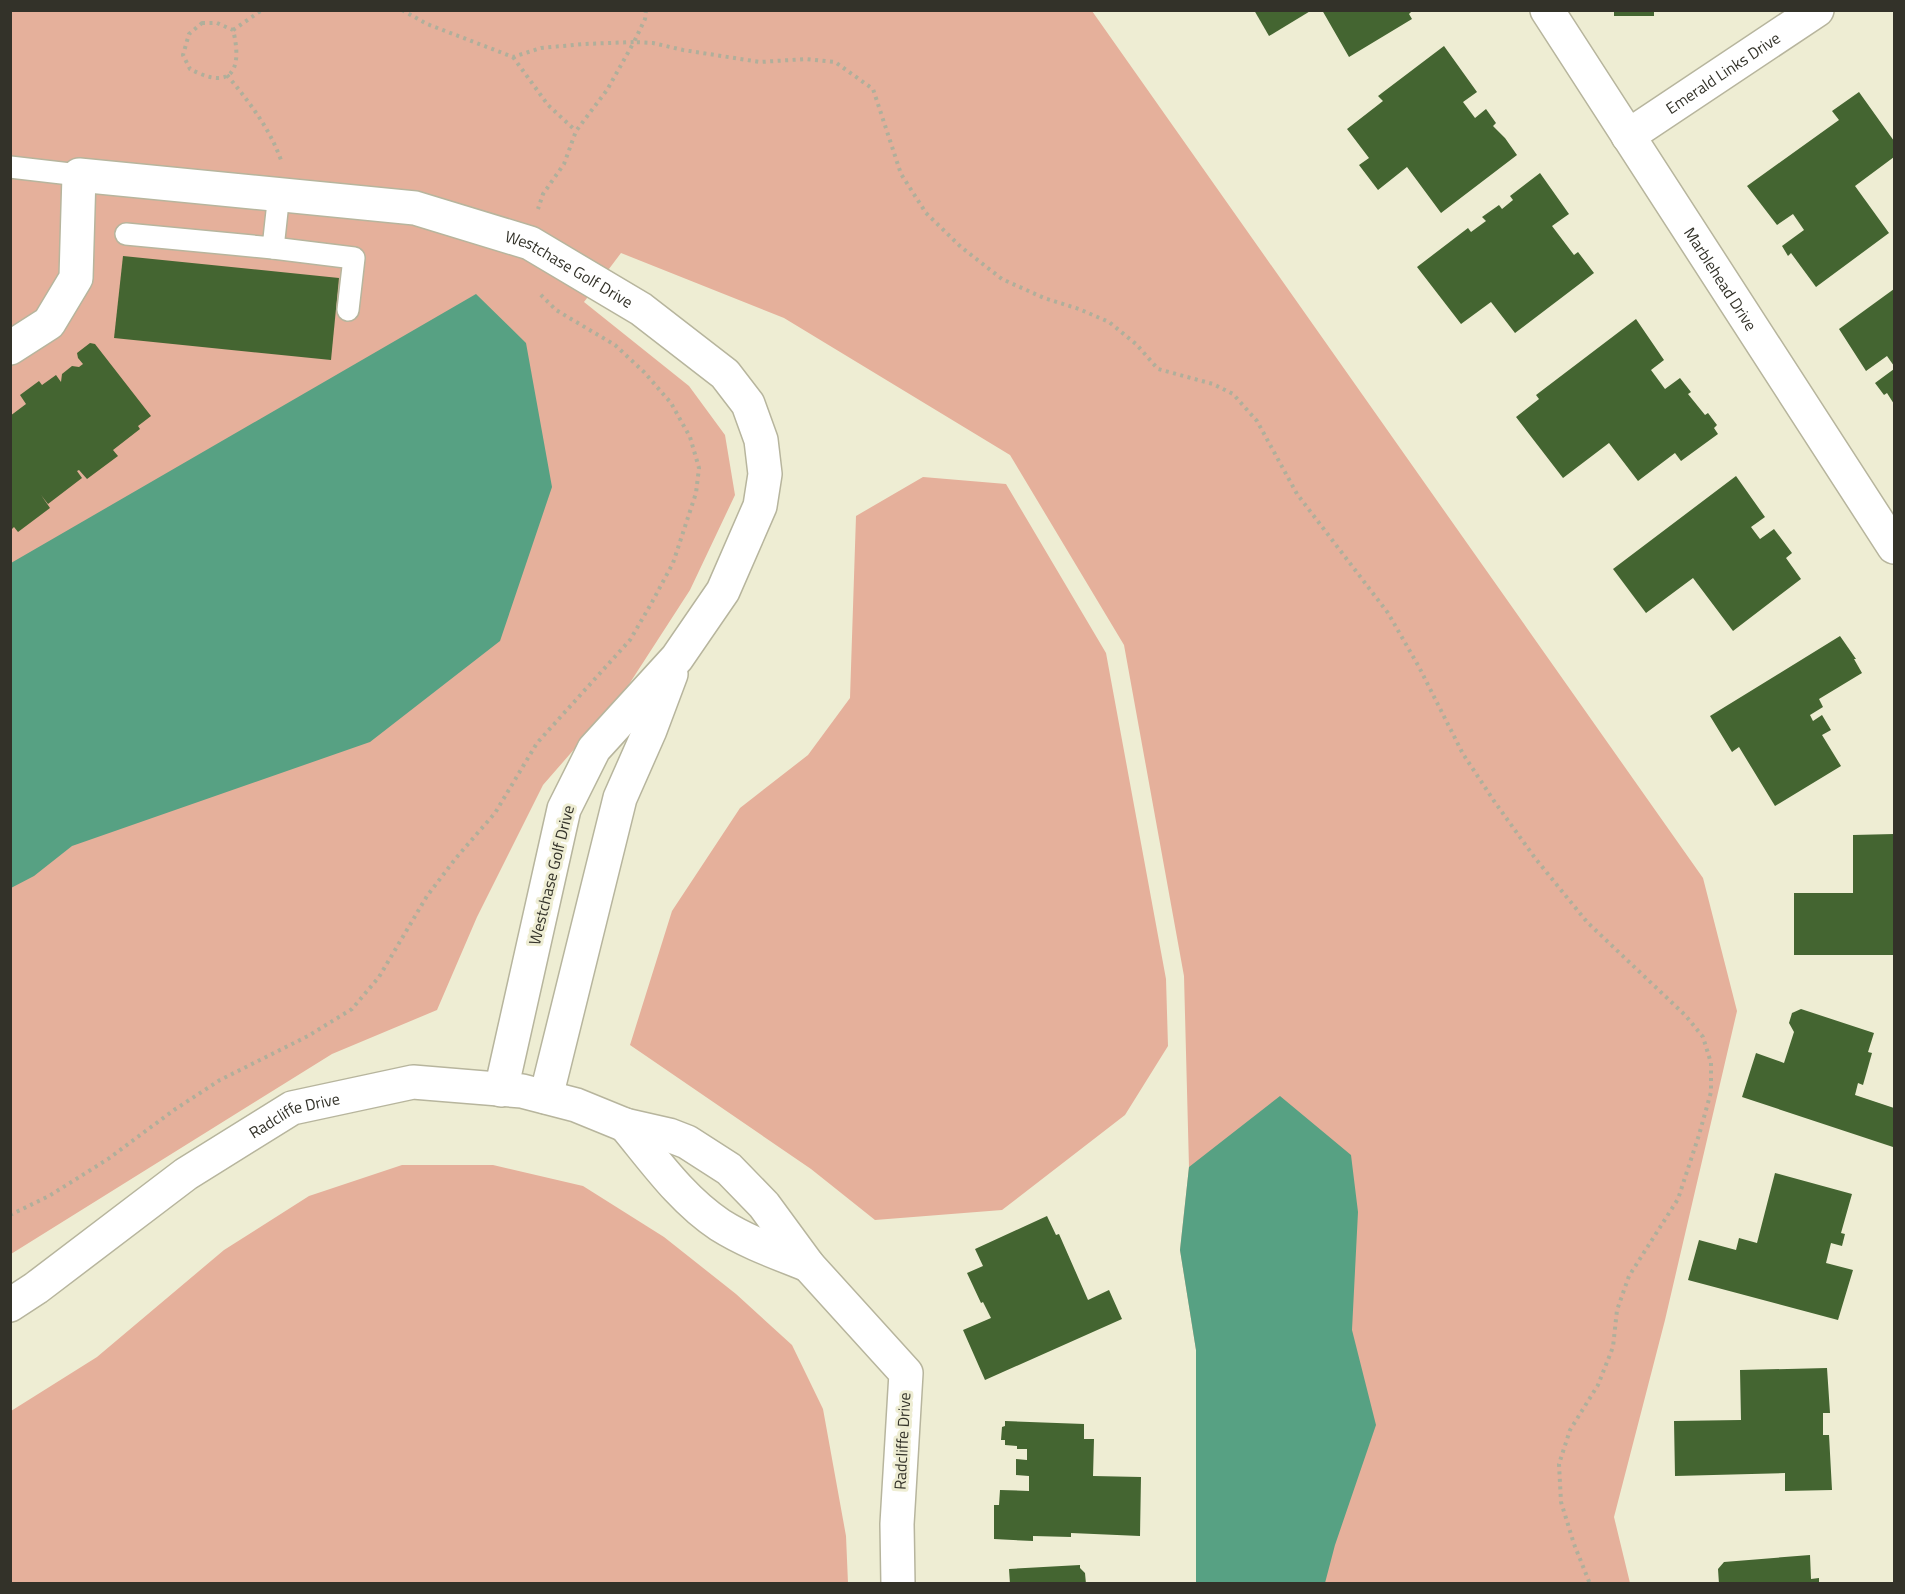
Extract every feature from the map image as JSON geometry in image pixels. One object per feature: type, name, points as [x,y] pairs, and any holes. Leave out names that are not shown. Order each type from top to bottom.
[{"type":"street","name":"Marblehead Drive","points":[[1547,10],[1894,547]]},
{"type":"street","name":"Emerald Links Drive","points":[[1628,136],[1817,10]]},
{"type":"street","name":"Westchase Golf Drive","points":[[79,175],[415,208],[530,243],[641,309],[725,374],[748,404],[761,440],[765,474],[760,506],[723,591],[677,658],[594,749],[564,809],[501,1090]]},
{"type":"street","points":[[10,348],[50,323],[76,278],[79,175]]},
{"type":"street","name":"Westchase Golf Drive","points":[[546,1097],[620,798],[650,730],[677,658]]},
{"type":"street","name":"Radcliffe Drive","points":[[10,1305],[36,1288],[186,1174],[292,1108],[413,1082],[522,1091],[576,1105],[625,1125],[669,1135],[687,1142],[729,1169],[764,1205],[808,1266],[906,1373],[897,1524],[898,1584]]},
{"type":"street","name":"Radcliffe Drive","points":[[625,1125],[690,1200],[719,1224],[749,1241],[808,1266]]},
{"type":"lane","points":[[10,167],[79,175]]},
{"type":"lane","points":[[273,248],[279,194]]},
{"type":"lane","points":[[126,234],[354,258],[348,310]]},
{"type":"path","points":[[233,30],[262,10]]},
{"type":"path","points":[[402,10],[427,24],[513,57],[533,88],[576,131]]},
{"type":"path","points":[[10,1215],[49,1196],[108,1159],[174,1110],[220,1080],[308,1036],[352,1009],[379,977],[427,896],[495,813],[537,743],[630,640],[651,604],[672,563],[696,493],[699,468],[690,437],[671,403],[644,372],[615,345],[556,310],[538,291],[525,264],[535,216],[543,194],[564,164],[576,131],[607,90],[634,42],[645,19],[646,10]]},
{"type":"path","points":[[217,22],[233,30],[238,49],[236,64],[227,75],[219,78],[190,69],[183,55],[189,34],[202,23],[217,22]]},
{"type":"path","points":[[513,57],[541,48],[584,44],[653,43],[751,61],[806,58],[836,62],[873,89],[901,174],[926,213],[961,247],[1002,279],[1044,298],[1079,309],[1109,322],[1136,344],[1158,369],[1213,384],[1233,394],[1257,421],[1297,494],[1388,613],[1419,667],[1463,754],[1535,858],[1587,922],[1686,1016],[1703,1037],[1711,1063],[1711,1092],[1678,1199],[1629,1276],[1617,1310],[1609,1356],[1598,1385],[1570,1430],[1559,1464],[1561,1502],[1590,1584]]},
{"type":"path","points":[[227,75],[272,136],[281,159],[279,194]]},
{"type":"shaded area","points":[[11,11],[1092,11],[1703,878],[1737,1011],[1665,1320],[1614,1517],[1630,1583],[1196,1583],[1196,1350],[1180,1250],[1189,1167],[1184,976],[1124,645],[1010,455],[784,318],[621,253],[584,302],[689,386],[725,435],[735,495],[690,590],[624,692],[543,785],[477,917],[437,1010],[332,1054],[11,1254]]},
{"type":"shaded area","points":[[476,294],[526,343],[552,487],[500,641],[370,742],[72,846],[34,876],[11,888],[11,563]]},
{"type":"shaded area","points":[[923,477],[1006,484],[1106,653],[1166,979],[1168,1046],[1125,1115],[1002,1210],[875,1220],[811,1169],[630,1045],[672,911],[740,808],[808,755],[850,698],[856,516]]},
{"type":"shaded area","points":[[1280,1096],[1351,1155],[1358,1212],[1352,1330],[1376,1425],[1335,1545],[1325,1583],[1196,1583],[1196,1350],[1180,1250],[1189,1167]]},
{"type":"shaded area","points":[[402,1165],[493,1165],[583,1186],[664,1237],[736,1294],[792,1345],[823,1409],[846,1536],[848,1583],[11,1583],[11,1411],[97,1357],[224,1250],[309,1196]]},
{"type":"building","points":[[1254,10],[1312,10],[1269,36]]},
{"type":"building","points":[[1322,10],[1413,10],[1409,14],[1412,19],[1349,57]]},
{"type":"building","points":[[1614,10],[1654,10],[1654,16],[1614,16]]},
{"type":"building","points":[[1444,46],[1477,92],[1463,102],[1475,118],[1486,109],[1496,123],[1493,126],[1517,155],[1441,213],[1407,167],[1378,190],[1359,165],[1369,158],[1347,129],[1383,101],[1378,96]]},
{"type":"building","points":[[1859,92],[1894,141],[1894,157],[1855,186],[1889,233],[1816,287],[1791,253],[1788,256],[1782,246],[1804,230],[1793,214],[1777,225],[1747,186],[1839,120],[1832,111]]},
{"type":"building","points":[[1540,173],[1569,214],[1552,226],[1574,255],[1578,252],[1594,273],[1515,333],[1491,302],[1461,324],[1417,267],[1468,228],[1471,232],[1486,221],[1482,217],[1499,205],[1502,209],[1513,200],[1510,196]]},
{"type":"building","points":[[123,256],[339,278],[331,360],[114,338]]},
{"type":"building","points":[[1894,289],[1894,366],[1887,356],[1866,371],[1839,329]]},
{"type":"building","points":[[1636,319],[1664,360],[1651,370],[1665,389],[1680,378],[1691,392],[1688,394],[1705,415],[1708,413],[1717,425],[1714,428],[1718,434],[1681,461],[1675,453],[1638,481],[1609,443],[1563,478],[1516,417],[1539,399],[1536,395]]},
{"type":"building","points":[[90,343],[95,344],[151,416],[138,426],[140,429],[113,450],[118,456],[87,479],[79,470],[77,471],[82,478],[48,504],[41,495],[50,508],[18,532],[14,527],[10,531],[10,416],[26,404],[20,395],[39,381],[42,385],[56,375],[61,382],[62,374],[72,366],[79,367],[83,364],[77,353]]},
{"type":"building","points":[[1894,369],[1894,404],[1887,393],[1884,395],[1875,383]]},
{"type":"building","points":[[1736,476],[1765,517],[1751,527],[1760,539],[1774,529],[1792,553],[1786,558],[1801,579],[1733,631],[1693,578],[1646,613],[1613,569]]},
{"type":"building","points":[[1840,636],[1856,659],[1854,659],[1862,673],[1819,699],[1823,707],[1810,715],[1813,721],[1822,715],[1831,730],[1822,735],[1841,766],[1775,806],[1739,747],[1732,752],[1710,716]]},
{"type":"building","points":[[1894,834],[1894,955],[1794,955],[1794,893],[1853,893],[1853,835]]},
{"type":"building","points":[[1801,1009],[1874,1033],[1868,1052],[1872,1053],[1863,1085],[1858,1083],[1855,1095],[1894,1108],[1893,1147],[1742,1097],[1756,1053],[1784,1063],[1794,1032],[1789,1023],[1792,1013]]},
{"type":"building","points":[[1775,1173],[1852,1194],[1841,1233],[1845,1234],[1842,1246],[1831,1243],[1826,1263],[1853,1270],[1838,1320],[1688,1280],[1699,1240],[1736,1250],[1739,1238],[1757,1243]]},
{"type":"building","points":[[1047,1216],[1056,1235],[1059,1234],[1088,1300],[1109,1290],[1122,1319],[985,1380],[963,1330],[991,1318],[967,1273],[983,1266],[975,1249]]},
{"type":"building","points":[[1827,1368],[1830,1413],[1823,1413],[1823,1435],[1829,1435],[1832,1490],[1785,1491],[1785,1473],[1675,1476],[1674,1421],[1741,1420],[1740,1370]]},
{"type":"building","points":[[1005,1421],[1084,1424],[1084,1439],[1094,1439],[1093,1476],[1141,1477],[1140,1536],[1071,1533],[1071,1537],[1033,1536],[1033,1541],[994,1539],[994,1505],[999,1505],[1000,1490],[1029,1491],[1029,1476],[1016,1475],[1016,1459],[1027,1460],[1027,1449],[1005,1445],[1005,1440],[1001,1440]]},
{"type":"building","points":[[1810,1555],[1811,1579],[1819,1578],[1819,1584],[1719,1584],[1718,1569],[1724,1562]]},
{"type":"building","points":[[1080,1565],[1085,1573],[1086,1584],[1010,1584],[1009,1569]]}]
